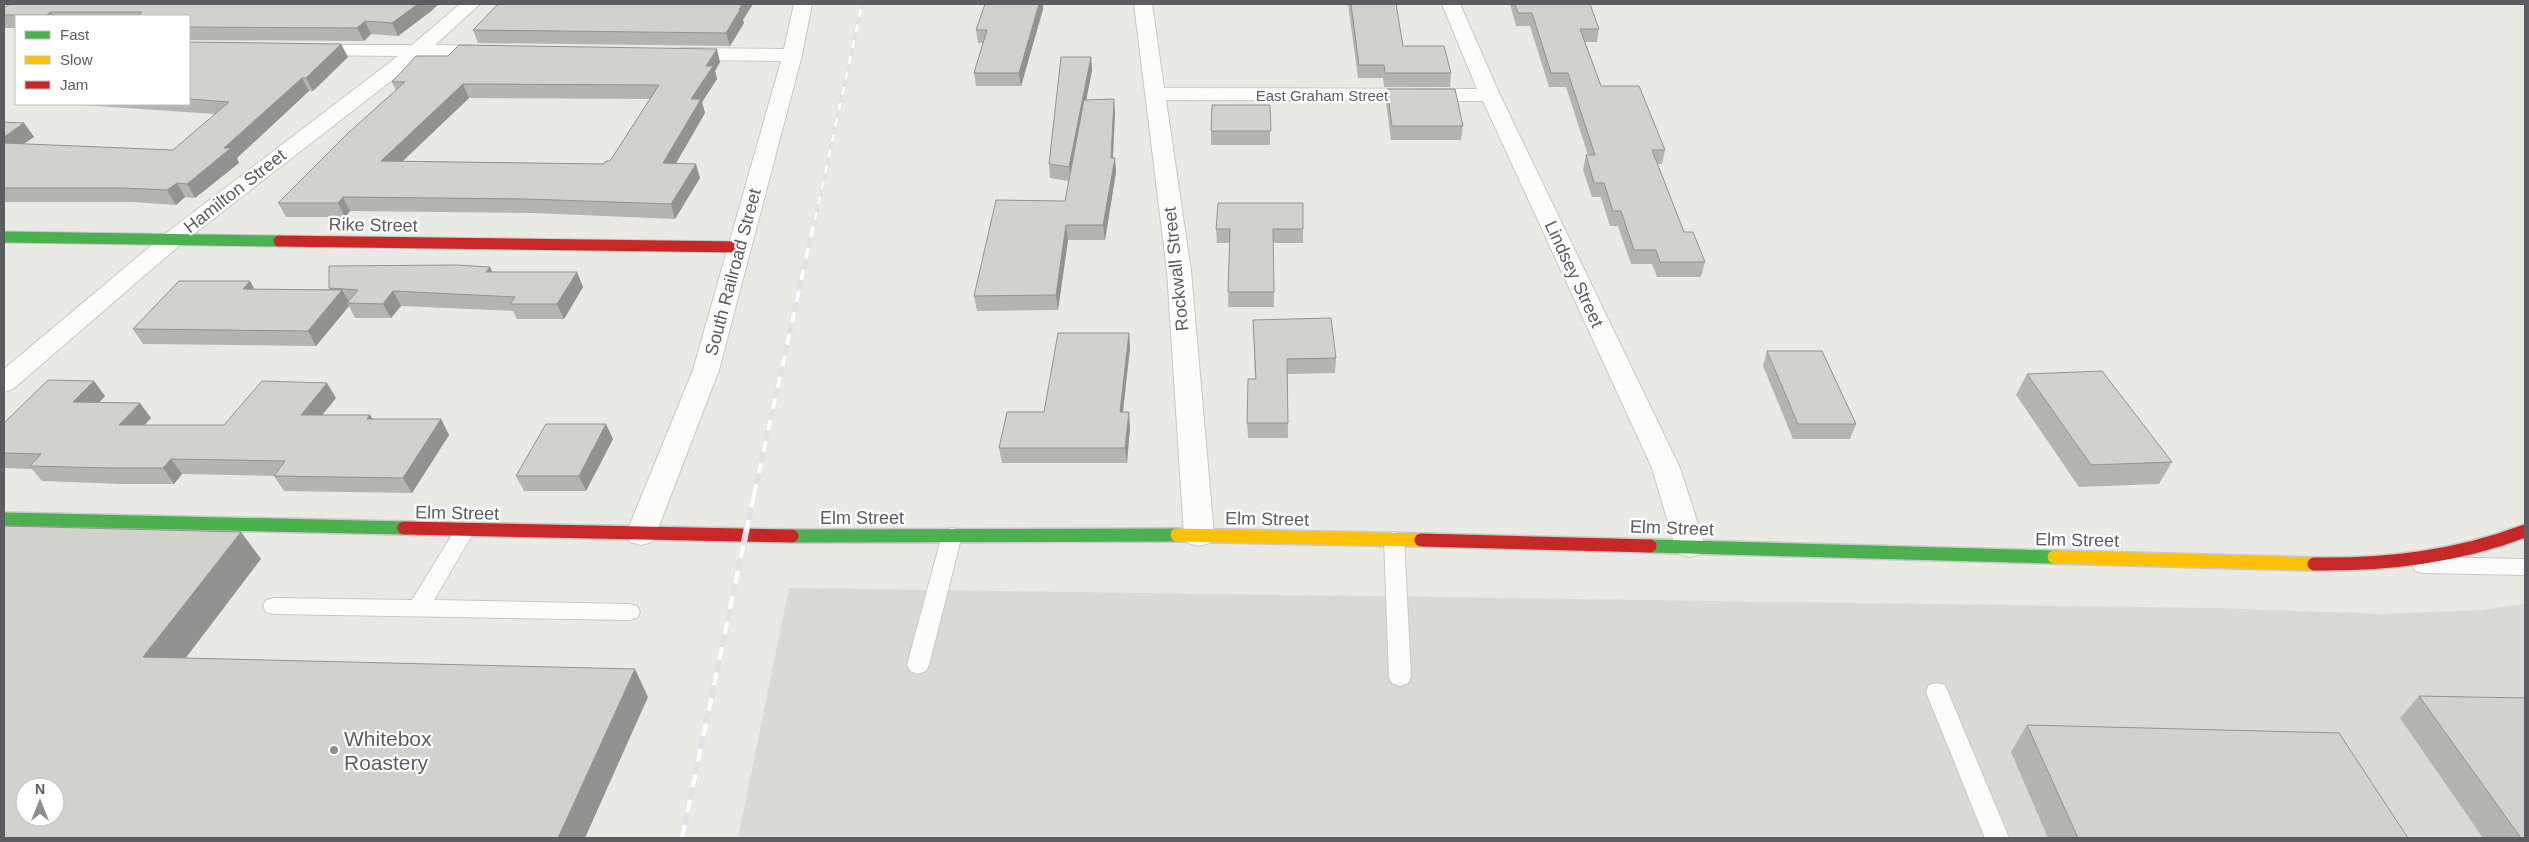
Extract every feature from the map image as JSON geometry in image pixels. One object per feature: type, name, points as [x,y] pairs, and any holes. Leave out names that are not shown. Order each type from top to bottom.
[{"type":"main road","name":"Rike Street","points":[[4,237],[741,248]]},
{"type":"main road","name":"Elm Street","points":[[4,519],[641,534],[1199,535],[2368,564],[2439,557],[2478,549],[2525,531]]},
{"type":"street","name":"Hamilton Street","points":[[4,383],[172,239],[417,51],[471,4]]},
{"type":"street","name":"South Railroad Street","points":[[641,534],[706,370],[741,248],[792,55],[803,4]]},
{"type":"street","name":"Rockwall Street","points":[[1143,4],[1178,271],[1199,535]]},
{"type":"street","name":"Lindsey Street","points":[[1451,4],[1490,95],[1666,468],[1690,546]]},
{"type":"street","points":[[288,48],[505,52]]},
{"type":"street","points":[[661,54],[792,55]]},
{"type":"street","name":"East Graham Street","points":[[1154,94],[1490,95]]},
{"type":"lane","points":[[418,608],[465,530]]},
{"type":"lane","points":[[918,665],[952,535]]},
{"type":"lane","points":[[1394,539],[1400,677]]},
{"type":"lane","points":[[2368,564],[2525,567]]},
{"type":"lane","points":[[274,606],[629,612]]},
{"type":"lane","points":[[1937,692],[1997,838]]},
{"type":"shaded area","points":[[789,588],[2217,608],[2382,614],[2481,610],[2525,604],[2525,838],[738,838]]},
{"type":"building","points":[[10,4],[418,4],[392,23],[365,21],[357,28],[190,27],[190,15],[138,15],[142,12],[51,12],[46,15],[4,15],[4,8]]},
{"type":"building","points":[[498,4],[742,4],[726,33],[473,30]]},
{"type":"building","points":[[985,4],[1039,4],[1019,73],[974,73],[987,30],[976,30]]},
{"type":"building","points":[[1351,4],[1396,4],[1403,46],[1444,46],[1451,73],[1385,73],[1384,65],[1359,65]]},
{"type":"building","points":[[1515,4],[1590,4],[1599,29],[1580,29],[1601,86],[1639,86],[1665,150],[1652,150],[1684,232],[1693,232],[1705,262],[1660,262],[1656,250],[1634,250],[1621,211],[1613,211],[1604,183],[1594,183],[1586,155],[1595,155],[1568,73],[1551,73],[1532,13],[1518,13]]},
{"type":"building","points":[[190,42],[341,44],[306,78],[302,78],[224,148],[231,148],[187,184],[177,183],[167,190],[4,188],[4,143],[173,150],[229,102],[190,99]]},
{"type":"building","points":[[459,45],[717,49],[706,66],[713,66],[691,99],[701,99],[663,163],[696,164],[671,204],[526,199],[343,197],[338,203],[278,203],[347,134],[405,82],[392,82],[416,56],[448,56]],"holes":[[[463,84],[659,85],[610,161],[606,161],[604,164],[381,161]]]},
{"type":"building","points":[[1061,57],[1091,57],[1069,167],[1049,164]]},
{"type":"building","points":[[1387,89],[1455,89],[1463,126],[1392,126]]},
{"type":"building","points":[[1114,99],[1111,158],[1115,158],[1103,225],[1066,225],[1056,295],[974,296],[996,200],[1065,201],[1084,100]]},
{"type":"building","points":[[1212,105],[1270,105],[1271,131],[1211,131]]},
{"type":"building","points":[[4,122],[24,123],[4,137]]},
{"type":"building","points":[[1218,203],[1303,203],[1303,229],[1273,229],[1274,292],[1228,292],[1230,229],[1216,229]]},
{"type":"building","points":[[456,265],[490,267],[486,272],[577,272],[557,304],[510,304],[515,297],[393,291],[383,304],[347,303],[358,290],[329,288],[329,266]]},
{"type":"building","points":[[179,281],[250,281],[243,289],[342,290],[308,331],[133,329]]},
{"type":"building","points":[[1331,318],[1336,358],[1287,359],[1288,423],[1247,423],[1248,379],[1256,379],[1253,320]]},
{"type":"building","points":[[1058,333],[1129,333],[1120,412],[1129,412],[1125,448],[999,448],[1007,412],[1044,412]]},
{"type":"building","points":[[1767,351],[1822,351],[1856,424],[1798,424]]},
{"type":"building","points":[[2102,371],[2172,462],[2091,465],[2027,374]]},
{"type":"building","points":[[48,380],[94,381],[73,402],[140,403],[119,425],[224,425],[262,381],[327,383],[301,415],[370,415],[367,419],[441,419],[403,478],[274,476],[285,461],[171,459],[163,468],[30,466],[41,454],[4,453],[4,423]]},
{"type":"building","points":[[546,424],[606,424],[579,476],[516,476]]},
{"type":"building","points":[[4,526],[241,532],[143,657],[635,669],[558,838],[4,838]]},
{"type":"building","points":[[2419,696],[2525,698],[2525,838],[2521,838]]},
{"type":"building","points":[[2027,725],[2339,733],[2408,838],[2078,838]]},
{"type":"railway","points":[[815,220],[862,4]]},
{"type":"railway","points":[[754,495],[815,218]]},
{"type":"railway","points":[[682,838],[754,494]]},
{"type":"traffic: fast","points":[[4,237],[279,241]]},
{"type":"traffic: fast","points":[[4,519],[404,528]]},
{"type":"traffic: fast","points":[[792,536],[1177,535]]},
{"type":"traffic: fast","points":[[1650,546],[2054,557]]},
{"type":"traffic: slow","points":[[1177,535],[1421,540]]},
{"type":"traffic: slow","points":[[2054,557],[2314,564]]},
{"type":"traffic: jam","points":[[279,241],[741,247]]},
{"type":"traffic: jam","points":[[404,528],[792,536]]},
{"type":"traffic: jam","points":[[2314,564],[2368,564],[2421,559],[2473,548],[2525,531]]},
{"type":"traffic: jam","points":[[1421,540],[1650,546]]},
{"type":"place","name":"Whitebox Roastery","points":[[334,750]]}]
